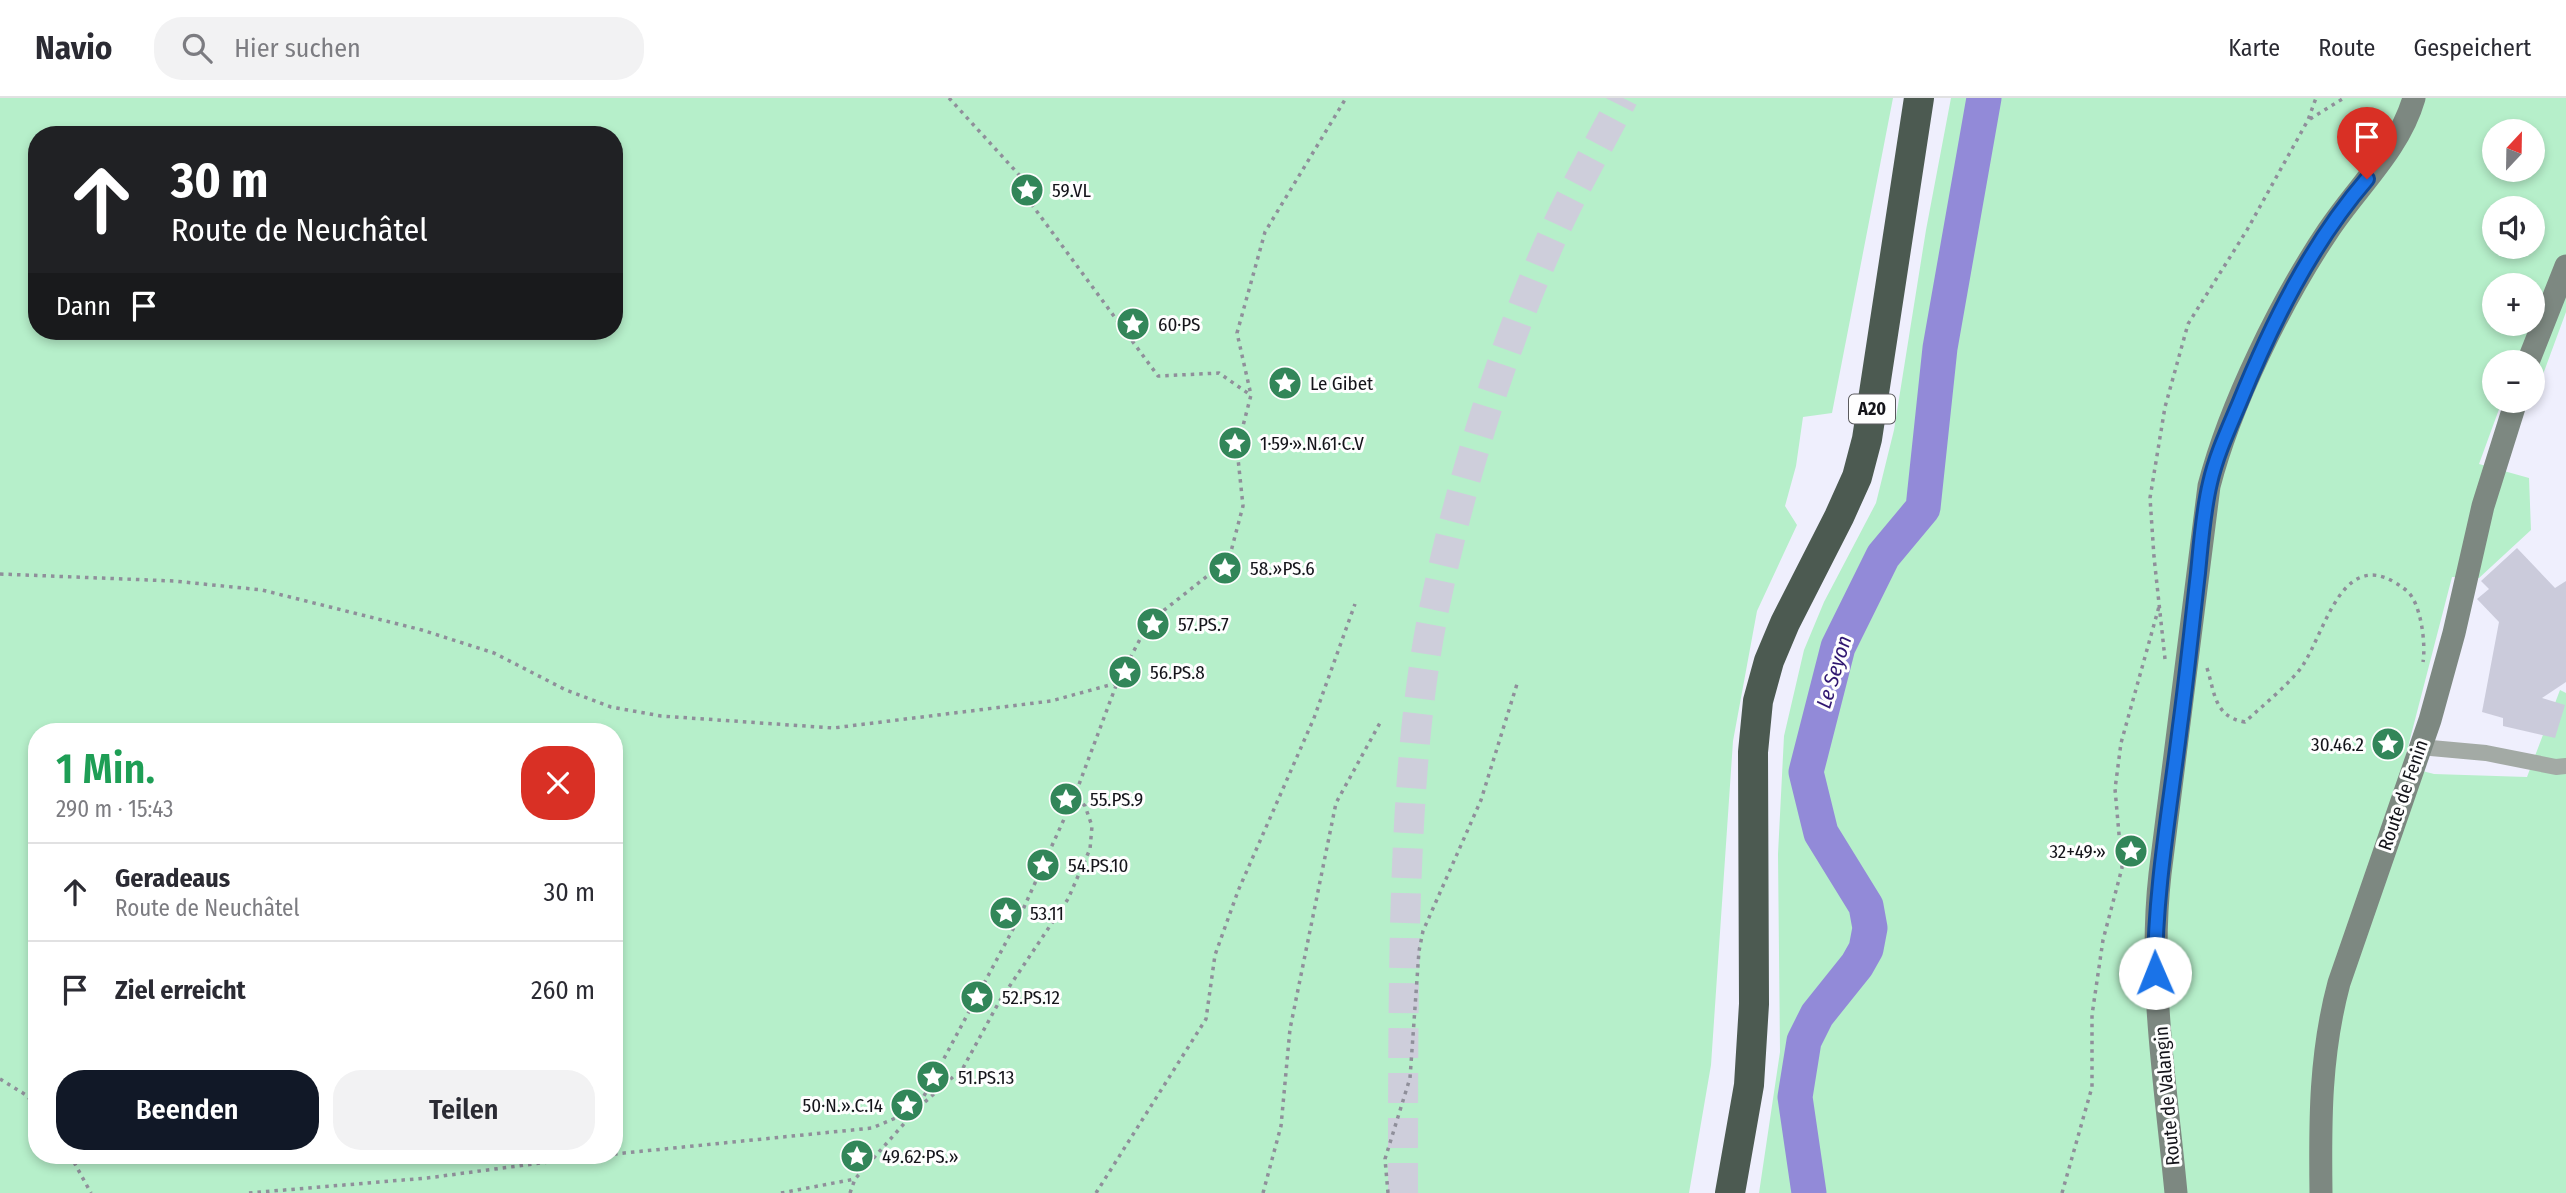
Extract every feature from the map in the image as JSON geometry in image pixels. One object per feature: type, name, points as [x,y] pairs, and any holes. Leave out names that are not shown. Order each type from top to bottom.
[{"type":"highway","name":"A20","points":[[1730,1193],[1749,1085],[1753,1017],[1753,752],[1758,701],[1769,661],[1839,517],[1860,464],[1878,372],[1919,98]]},
{"type":"main road","name":"Route de Valangin","points":[[2176,1193],[2155,973],[2155,933],[2160,874],[2209,486],[2215,462],[2244,390],[2301,275],[2355,192],[2393,145],[2410,114],[2414,98]]},
{"type":"main road","points":[[2533,350],[2566,266]]},
{"type":"main road","name":"Route de Fenin","points":[[2321,1193],[2322,1071],[2331,1013],[2420,747],[2454,633],[2483,506],[2512,413]]},
{"type":"street","points":[[2420,747],[2486,752],[2556,767],[2566,766]]},
{"type":"path","points":[[948,98],[1021,177],[1027,198],[1158,376],[1219,373],[1251,396]]},
{"type":"path","points":[[623,1153],[872,1128],[917,1109],[1020,916],[1075,795],[1117,683],[1149,622],[1229,559],[1243,506],[1237,449],[1251,396],[1237,333],[1265,232],[1346,98]]},
{"type":"path","points":[[2062,1193],[2092,1087],[2092,1015],[2103,940],[2122,868],[2115,789],[2121,743],[2160,601],[2150,498],[2165,407],[2188,324],[2247,230],[2308,120],[2316,98]]},
{"type":"path","points":[[2308,120],[2344,98]]},
{"type":"path","points":[[0,574],[174,581],[262,590],[422,630],[494,653],[566,690],[611,707],[661,716],[833,728],[1051,701],[1117,683]]},
{"type":"path","points":[[2192,630],[2222,710],[2231,719],[2245,722],[2303,665],[2334,602],[2350,582],[2371,575],[2393,580],[2410,594],[2420,616],[2423,664]]},
{"type":"path","points":[[1096,1193],[1206,1019],[1215,955],[1238,891],[1314,718],[1355,604]]},
{"type":"path","points":[[1388,1193],[1385,1160],[1409,1078],[1423,931],[1481,800],[1517,684]]},
{"type":"path","points":[[1263,1193],[1281,1126],[1290,1029],[1336,803],[1381,721]]},
{"type":"path","points":[[850,1193],[855,1179],[917,1109],[963,1068],[999,1002],[1069,899],[1086,859],[1091,837],[1085,806],[1075,795]]},
{"type":"path","points":[[0,1079],[28,1097]]},
{"type":"path","points":[[75,1164],[91,1193]]},
{"type":"path","points":[[249,1193],[427,1178],[533,1164]]},
{"type":"path","points":[[781,1193],[855,1179]]},
{"type":"green space","points":[[0,98],[1893,98],[1832,413],[1803,417],[1796,466],[1785,506],[1797,525],[1757,611],[1733,741],[1711,1065],[1689,1193],[0,1193]]},
{"type":"green space","points":[[1951,98],[2566,98],[2566,312],[2545,369],[2545,350],[2482,350],[2482,413],[2498,413],[2479,464],[2529,478],[2531,530],[2479,578],[2452,577],[2403,766],[2434,774],[2527,777],[2560,690],[2566,693],[2566,1193],[1759,1193],[1780,1052],[1778,854],[1784,736],[1804,650],[1824,602],[1876,503],[1894,430],[1926,230]]},
{"type":"building","points":[[2517,548],[2555,588],[2566,581],[2566,682],[2542,698],[2565,705],[2555,738],[2503,726],[2503,718],[2482,712],[2499,622],[2477,599],[2489,589],[2481,581]]},
{"type":"waterway","name":"Le Seyon","points":[[1809,1193],[1795,1097],[1804,1041],[1817,1015],[1857,965],[1866,949],[1870,928],[1866,906],[1821,833],[1806,772],[1838,647],[1883,556],[1923,508],[1940,348],[1984,98]]},
{"type":"tunnel","points":[[1403,1193],[1408,847],[1416,730],[1433,614],[1469,466],[1519,317],[1558,224],[1623,98]]},
{"type":"place","name":"59.VL","points":[[1027,190]]},
{"type":"place","name":"60·PS","points":[[1133,324]]},
{"type":"place","name":"Le Gibet","points":[[1285,383]]},
{"type":"place","name":"1·59·».N.61·C.V","points":[[1235,443]]},
{"type":"place","name":"58.»PS.6","points":[[1225,568]]},
{"type":"place","name":"57.PS.7","points":[[1153,624]]},
{"type":"place","name":"56.PS.8","points":[[1125,672]]},
{"type":"place","name":"30.46.2","points":[[2388,744]]},
{"type":"place","name":"55.PS.9","points":[[1066,799]]},
{"type":"place","name":"32+49·»","points":[[2131,851]]},
{"type":"place","name":"54.PS.10","points":[[1043,865]]},
{"type":"place","name":"53.11","points":[[1006,913]]},
{"type":"place","name":"52.PS.12","points":[[977,997]]},
{"type":"place","name":"51.PS.13","points":[[933,1077]]},
{"type":"place","name":"50·N.».C.14","points":[[907,1105]]},
{"type":"place","name":"49.62·PS.»","points":[[857,1156]]},
{"type":"route","points":[[2155,973],[2160,874],[2202,536],[2215,462],[2249,377],[2301,275],[2327,232],[2367,179]]}]
